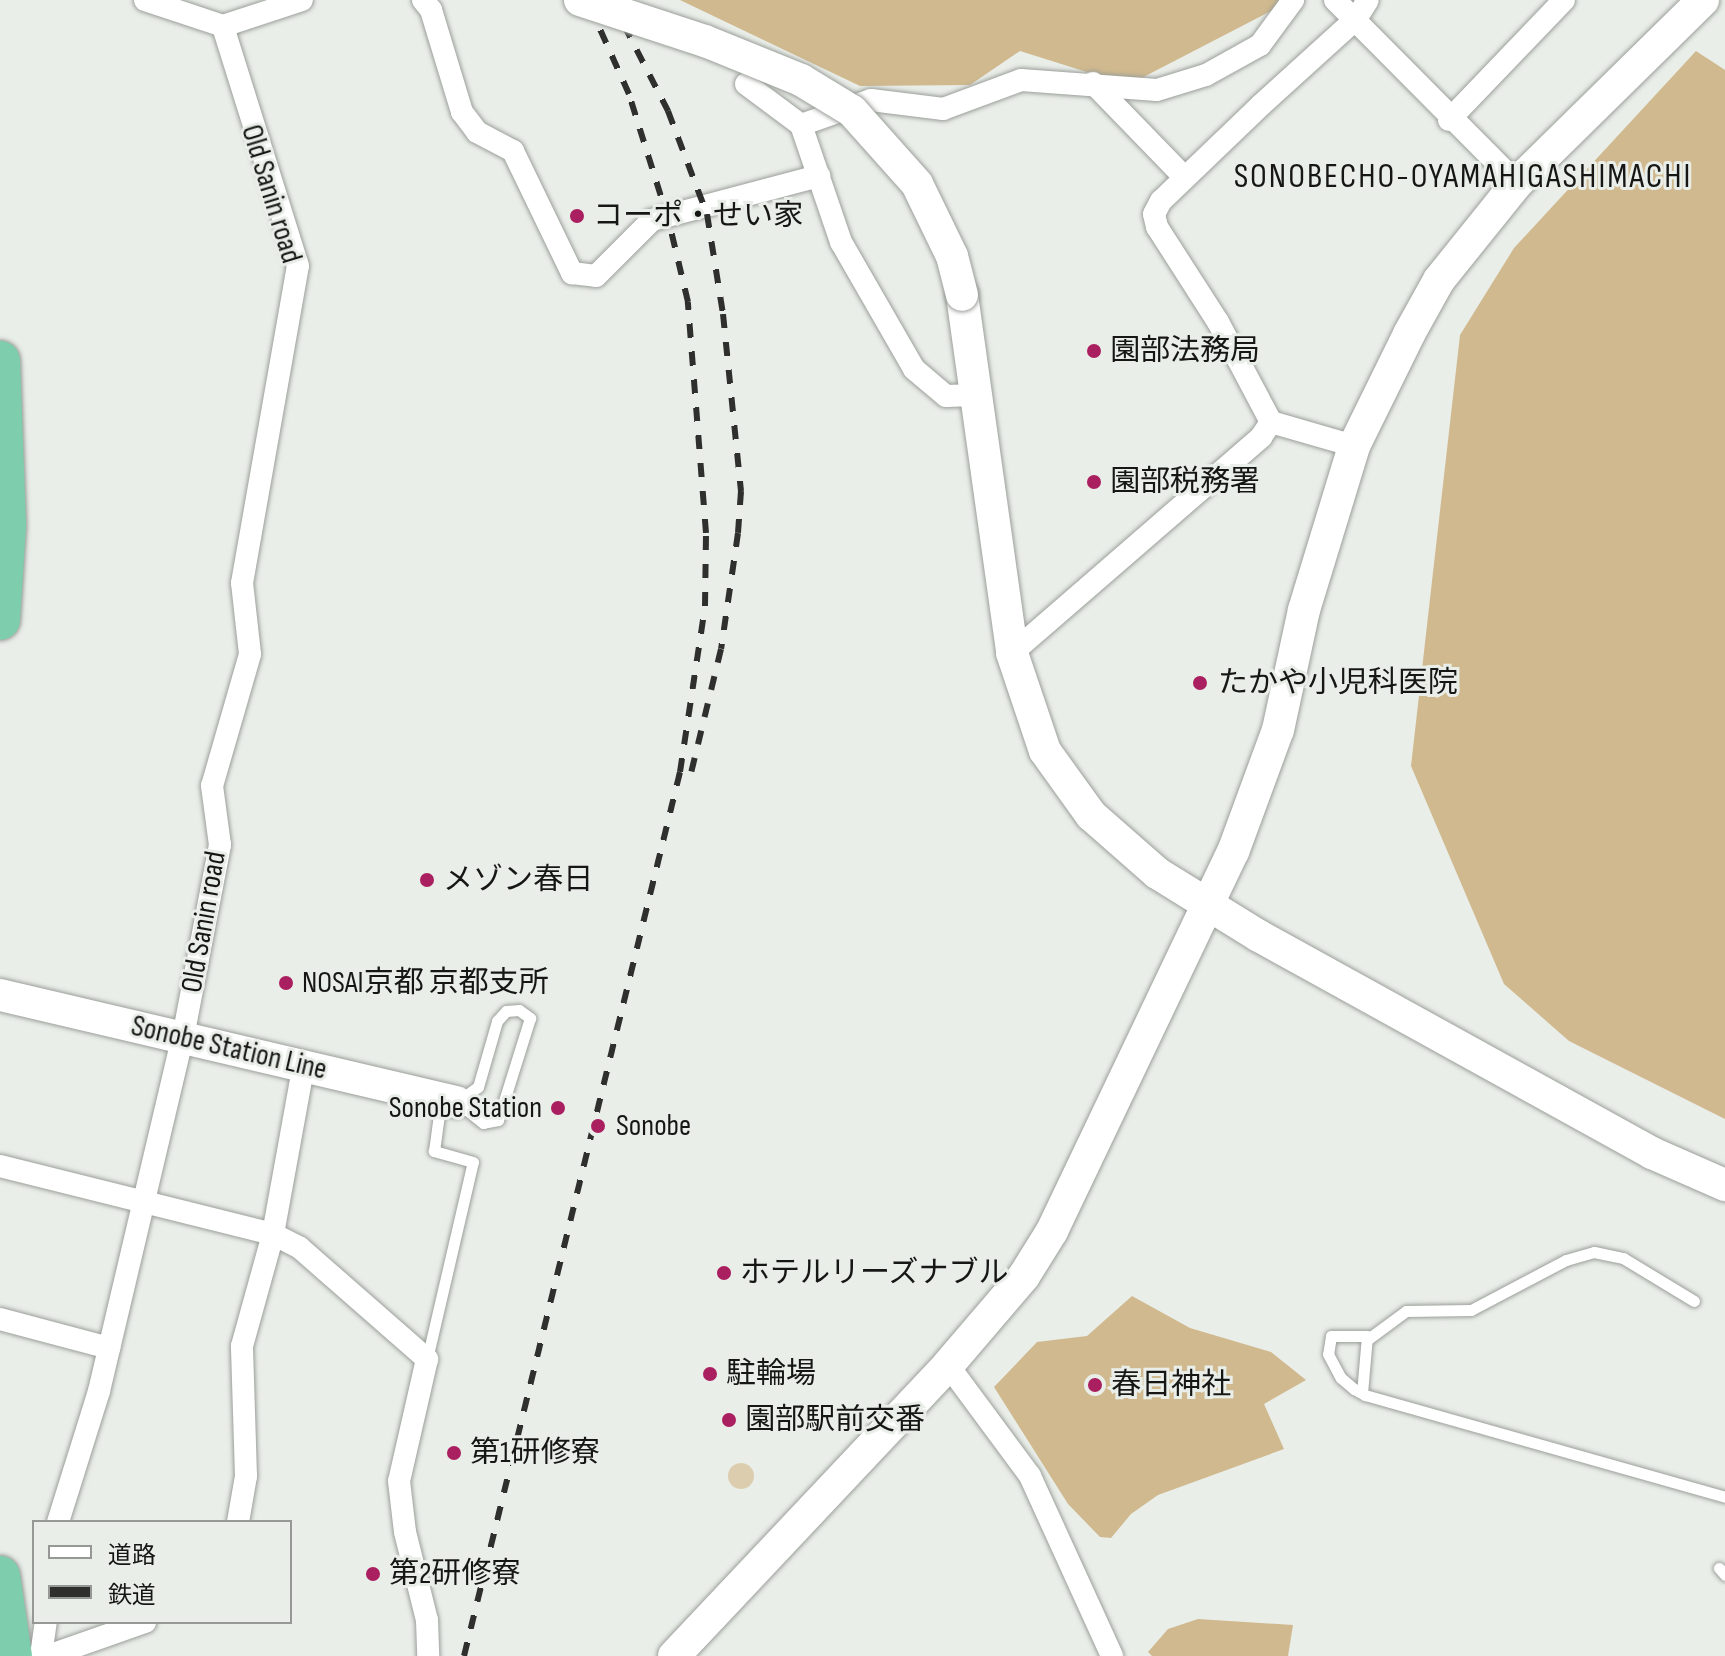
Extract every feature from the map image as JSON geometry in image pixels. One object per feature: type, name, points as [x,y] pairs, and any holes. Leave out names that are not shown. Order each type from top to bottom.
[{"type":"highway","points":[[0,361],[6,479],[0,620]]},
{"type":"highway","points":[[0,1576],[12,1656]]},
{"type":"street","points":[[145,0],[223,26],[302,0]]},
{"type":"street","points":[[423,0],[431,10],[462,112],[477,132],[513,151],[572,273],[596,276],[652,220],[819,176]]},
{"type":"street","points":[[580,0],[718,46],[801,80],[852,111],[917,184],[952,256],[962,295],[1012,653],[1030,719],[1067,786],[1132,854],[1210,904],[1652,1153],[1725,1185]]},
{"type":"street","points":[[801,125],[871,100],[943,109],[1021,80],[1157,90],[1206,75],[1260,45],[1293,0]]},
{"type":"street","points":[[1335,0],[1362,10],[1449,120],[1517,183]]},
{"type":"street","points":[[1449,120],[1564,0]]},
{"type":"street","points":[[674,1656],[948,1365],[1024,1276],[1052,1231],[1210,904],[1278,730],[1304,610],[1354,446],[1439,280],[1517,183],[1703,0]]},
{"type":"street","points":[[1354,446],[1271,422],[1218,322],[1157,227],[1154,214],[1161,201],[1362,10]]},
{"type":"street","name":"Old Sanin road","points":[[59,1520],[109,1348],[183,1037],[220,845],[212,786],[250,654],[242,583],[298,266],[223,26]]},
{"type":"street","points":[[1093,83],[1185,178]]},
{"type":"street","points":[[746,84],[801,125],[841,242],[914,369],[946,396],[977,395]]},
{"type":"street","points":[[1012,653],[1271,422]]},
{"type":"street","name":"Sonobe Station Line","points":[[0,995],[449,1100]]},
{"type":"street","points":[[238,1520],[246,1476],[242,1346],[273,1234],[304,1064]]},
{"type":"street","points":[[0,1166],[144,1199],[273,1234],[300,1248],[427,1359],[399,1481],[405,1532],[427,1620],[428,1656]]},
{"type":"street","points":[[0,1319],[109,1348]]},
{"type":"street","points":[[948,1365],[1030,1476],[1112,1656]]},
{"type":"street","points":[[41,1656],[46,1624]]},
{"type":"street","points":[[48,1656],[139,1624]]},
{"type":"lane","points":[[427,1359],[473,1162],[434,1151],[449,1100],[478,1087],[497,1021],[506,1011],[519,1010],[530,1018],[498,1120],[483,1123],[449,1100]]},
{"type":"lane","points":[[1362,1393],[1368,1339],[1406,1311],[1471,1310],[1566,1260],[1594,1252],[1623,1258],[1694,1301]]},
{"type":"lane","points":[[1368,1339],[1338,1333],[1326,1342],[1341,1378],[1362,1393],[1725,1497]]},
{"type":"shaded area","points":[[680,0],[1281,0],[1275,9],[1128,85],[1020,51],[970,85],[860,86]]},
{"type":"shaded area","points":[[1696,51],[1725,70],[1725,1119],[1569,1041],[1504,984],[1411,766],[1460,335],[1514,248]]},
{"type":"shaded area","points":[[1132,1296],[1190,1328],[1271,1352],[1306,1380],[1264,1404],[1284,1449],[1158,1495],[1131,1514],[1111,1538],[1100,1537],[1068,1504],[994,1387],[1037,1342],[1087,1336]]},
{"type":"shaded area","points":[[741,1463],[750,1467],[754,1476],[750,1485],[741,1489],[732,1485],[728,1476],[732,1467]]},
{"type":"shaded area","points":[[1198,1619],[1293,1625],[1288,1656],[1152,1656],[1148,1652],[1168,1629]]},
{"type":"railway","points":[[464,1656],[680,772],[705,606],[706,533],[688,302],[669,222],[629,94],[587,0]]},
{"type":"railway","points":[[611,0],[668,111],[707,214],[723,314],[741,491],[721,649],[689,781]]},
{"type":"place","name":"コーポ・せい家","points":[[577,216]]},
{"type":"place","name":"園部法務局","points":[[1094,351]]},
{"type":"place","name":"園部税務署","points":[[1094,482]]},
{"type":"place","name":"たかや小児科医院","points":[[1200,683]]},
{"type":"place","name":"メゾン春日","points":[[427,880]]},
{"type":"place","name":"NOSAI京都 京都支所","points":[[286,983]]},
{"type":"place","name":"Sonobe Station","points":[[558,1108]]},
{"type":"place","name":"Sonobe","points":[[598,1126]]},
{"type":"place","name":"ホテルリーズナブル","points":[[724,1273]]},
{"type":"place","name":"駐輪場","points":[[710,1374]]},
{"type":"place","name":"春日神社","points":[[1095,1385]]},
{"type":"place","name":"園部駅前交番","points":[[729,1420]]},
{"type":"place","name":"第1研修寮","points":[[454,1453]]},
{"type":"place","name":"第2研修寮","points":[[373,1574]]},
{"type":"district","name":"SONOBECHO-OYAMAHIGASHIMACHI","points":[[1463,177]]}]
